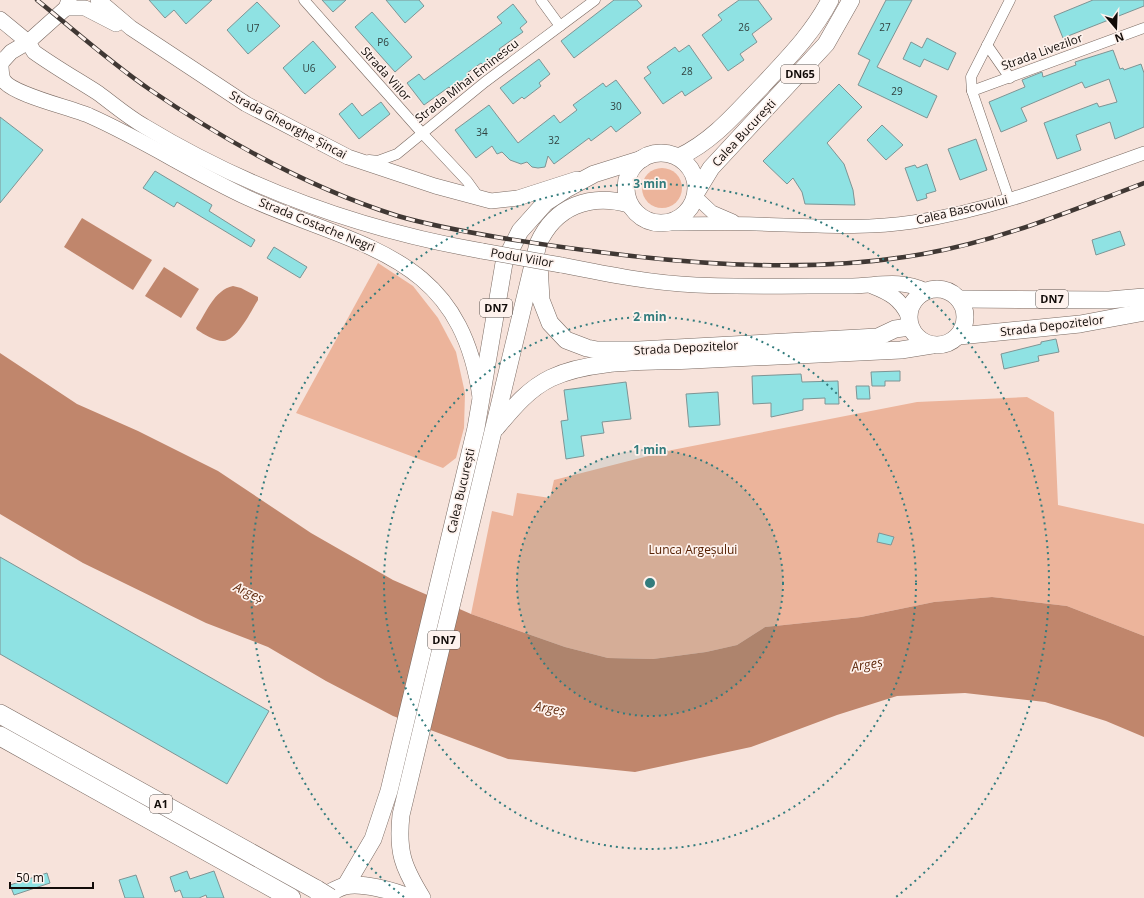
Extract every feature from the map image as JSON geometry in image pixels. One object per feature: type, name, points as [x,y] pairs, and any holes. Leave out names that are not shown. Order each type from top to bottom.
[{"type":"highway","name":"A1","points":[[0,714],[330,898]]},
{"type":"highway","name":"A1","points":[[0,736],[291,898]]},
{"type":"main road","name":"Strada Gheorghe Șincai","points":[[98,0],[131,28],[246,104],[348,157],[482,200],[491,201],[518,198],[557,184],[594,174]]},
{"type":"main road","name":"Calea București","points":[[679,157],[701,145],[723,127],[803,42],[817,23],[830,0]]},
{"type":"main road","name":"Calea București","points":[[696,194],[711,168],[826,44],[851,0]]},
{"type":"main road","points":[[0,61],[10,52],[28,42],[68,4],[84,8],[116,24],[131,28]]},
{"type":"main road","name":"Strada Costache Negri","points":[[0,20],[28,42],[34,52],[143,126],[221,167],[306,204],[398,234],[429,242],[482,251]]},
{"type":"main road","name":"Strada Costache Negri","points":[[0,61],[4,81],[15,90],[83,113],[208,179],[290,215],[384,252],[406,266],[422,278],[441,297],[455,318],[466,340],[472,360],[480,403]]},
{"type":"main road","name":"Strada Costache Negri","points":[[83,113],[115,117],[143,126]]},
{"type":"main road","name":"DN7","points":[[642,159],[660,153],[679,157]]},
{"type":"main road","points":[[642,159],[632,168],[627,179],[626,192],[629,204],[637,214],[647,221],[666,224],[685,215],[693,204],[696,194],[693,172],[679,157]]},
{"type":"main road","name":"Calea București","points":[[346,886],[374,839],[389,791],[464,481],[480,403],[501,278],[511,248],[520,231],[544,203],[555,195],[594,174],[642,159]]},
{"type":"main road","name":"Calea București","points":[[422,898],[412,881],[400,853],[398,838],[401,815],[538,244],[549,226],[570,208],[580,204],[604,199],[629,204]]},
{"type":"main road","name":"Strada Depozitelor","points":[[538,244],[539,290],[547,317],[550,323],[566,340],[587,348],[597,350],[640,350],[878,337],[909,321]]},
{"type":"main road","name":"Podul Viilor","points":[[482,251],[624,278],[663,283],[731,286],[872,286]]},
{"type":"main road","points":[[872,286],[904,283],[926,291]]},
{"type":"main road","points":[[872,286],[888,292],[897,298],[903,304],[918,339],[932,345]]},
{"type":"main road","name":"DN7","points":[[926,291],[944,290],[952,293],[959,299]]},
{"type":"main road","points":[[909,321],[914,301],[926,291]]},
{"type":"main road","name":"Strada Depozitelor","points":[[959,299],[1109,300],[1144,297]]},
{"type":"main road","points":[[959,299],[964,310],[966,321],[959,336]]},
{"type":"main road","name":"Strada Depozitelor","points":[[959,336],[1086,323],[1144,312]]},
{"type":"main road","name":"DN7","points":[[932,345],[946,344],[959,336]]},
{"type":"main road","name":"Strada Depozitelor","points":[[494,430],[533,389],[550,378],[576,369],[600,365],[901,350],[932,345]]},
{"type":"main road","points":[[320,898],[346,886],[374,887],[400,893],[410,898]]},
{"type":"street","name":"Strada Viilor","points":[[304,0],[422,133],[467,181],[482,200]]},
{"type":"street","points":[[541,0],[560,26]]},
{"type":"street","name":"Strada Mihai Eminescu","points":[[348,157],[378,161],[397,154],[422,133],[595,0]]},
{"type":"street","points":[[1010,0],[971,77],[972,91],[1010,200]]},
{"type":"street","name":"Strada Livezilor","points":[[972,91],[1144,28]]},
{"type":"street","points":[[987,45],[1010,78]]},
{"type":"street","name":"Calea Bascovului","points":[[666,224],[748,223],[840,227],[874,226],[953,215],[1010,200],[1144,153]]},
{"type":"street","name":"Calea Bascovului","points":[[696,194],[712,212],[721,217],[748,223]]},
{"type":"green space","points":[[666,168],[673,171],[679,177],[682,188],[681,196],[673,205],[666,208],[658,208],[651,205],[643,196],[642,184],[645,177],[654,169]]},
{"type":"green space","points":[[378,263],[413,286],[438,318],[456,352],[465,393],[464,428],[456,458],[443,468],[296,413]]},
{"type":"green space","name":"Lunca Argeșului","points":[[1027,397],[1054,412],[1058,505],[1144,524],[1144,636],[1067,606],[992,597],[934,602],[861,617],[765,627],[737,645],[706,652],[653,659],[608,658],[565,647],[471,614],[492,511],[513,516],[517,493],[550,498],[554,480],[672,450],[917,402]]},
{"type":"water","points":[[82,218],[152,260],[133,290],[64,247]]},
{"type":"water","points":[[164,267],[199,289],[181,318],[145,296]]},
{"type":"water","points":[[233,286],[241,288],[258,297],[258,300],[248,318],[238,331],[228,340],[220,341],[213,339],[197,330],[196,328],[211,303],[226,288]]},
{"type":"water","name":"Argeș","points":[[0,353],[77,404],[138,431],[218,471],[311,533],[393,580],[471,614],[565,647],[608,658],[653,659],[706,652],[737,645],[765,627],[861,617],[934,602],[992,597],[1067,606],[1144,636],[1144,737],[1106,721],[1045,702],[965,693],[897,696],[837,715],[751,747],[635,772],[508,759],[393,716],[326,681],[268,647],[206,623],[83,563],[0,514]]},
{"type":"building","points":[[149,0],[212,0],[186,24],[174,10],[165,18]]},
{"type":"building","points":[[322,0],[346,0],[333,12]]},
{"type":"building","points":[[386,0],[419,0],[424,6],[405,23]]},
{"type":"building","points":[[614,0],[637,0],[642,6],[574,58],[561,41]]},
{"type":"building","points":[[739,0],[758,0],[772,19],[752,34],[757,42],[740,54],[744,60],[728,71],[702,35],[722,20],[718,15]]},
{"type":"building","points":[[886,0],[912,0],[877,67],[937,96],[927,118],[858,85],[870,60],[858,54]]},
{"type":"building","points":[[1093,0],[1144,0],[1144,6],[1063,38],[1054,16]]},
{"type":"building","points":[[257,2],[280,26],[248,54],[227,30]]},
{"type":"building","points":[[513,4],[527,22],[520,28],[523,32],[499,49],[501,52],[483,65],[481,63],[467,73],[469,76],[451,89],[449,87],[424,105],[407,83],[419,74],[424,80],[502,23],[497,17]]},
{"type":"building","points":[[372,12],[412,57],[395,72],[355,27]]},
{"type":"building","points":[[927,38],[956,53],[948,70],[924,59],[920,67],[903,59],[911,42],[922,48]]},
{"type":"building","points":[[313,41],[336,67],[305,94],[283,68]]},
{"type":"building","points":[[689,45],[712,78],[685,96],[682,91],[663,104],[644,78],[651,73],[647,67],[675,47],[679,52]]},
{"type":"building","points":[[1113,50],[1120,69],[1123,68],[1124,70],[1141,64],[1144,73],[1144,127],[1115,139],[1110,122],[1076,135],[1081,150],[1057,159],[1044,123],[1097,103],[1099,107],[1117,102],[1109,79],[1085,88],[1082,82],[1021,108],[1027,121],[1001,132],[989,102],[1025,87],[1022,80],[1042,72],[1043,77],[1076,65],[1075,62]]},
{"type":"building","points":[[539,59],[550,74],[539,83],[541,86],[524,99],[522,97],[513,104],[500,88]]},
{"type":"building","points":[[616,80],[641,113],[616,132],[611,126],[591,141],[589,138],[554,164],[548,156],[545,167],[532,167],[527,162],[521,164],[510,160],[502,152],[497,154],[492,146],[476,158],[455,130],[489,105],[518,143],[554,115],[560,123],[577,110],[573,105],[603,83],[606,87]]},
{"type":"building","points":[[839,84],[862,107],[827,143],[844,164],[853,190],[855,205],[805,204],[802,192],[793,178],[787,184],[763,161]]},
{"type":"building","points":[[381,102],[390,114],[359,139],[339,114],[352,103],[362,116]]},
{"type":"building","points":[[0,117],[43,150],[0,203]]},
{"type":"building","points":[[882,125],[903,145],[886,160],[867,140]]},
{"type":"building","points":[[976,139],[987,170],[960,180],[948,149]]},
{"type":"building","points":[[927,164],[936,191],[926,194],[927,198],[917,201],[905,168],[915,165],[917,168]]},
{"type":"building","points":[[155,171],[212,205],[209,211],[255,240],[251,247],[177,202],[174,207],[143,188]]},
{"type":"building","points":[[1120,231],[1125,245],[1096,255],[1092,240]]},
{"type":"building","points":[[274,247],[307,267],[300,278],[267,258]]},
{"type":"building","points":[[1056,339],[1059,352],[1038,356],[1039,361],[1004,369],[1001,354]]},
{"type":"building","points":[[900,371],[900,381],[885,381],[885,386],[872,386],[871,372]]},
{"type":"building","points":[[801,374],[802,382],[838,381],[839,404],[825,404],[825,398],[803,399],[803,410],[771,417],[771,403],[753,404],[752,376]]},
{"type":"building","points":[[626,382],[631,419],[602,422],[604,433],[581,436],[584,456],[566,459],[561,421],[568,420],[564,390]]},
{"type":"building","points":[[856,386],[869,386],[870,399],[857,399]]},
{"type":"building","points":[[718,392],[720,425],[689,427],[686,394]]},
{"type":"building","points":[[879,533],[894,537],[891,545],[877,542]]},
{"type":"building","points":[[0,557],[269,711],[227,784],[0,654]]},
{"type":"building","points":[[187,871],[190,879],[214,871],[224,898],[207,898],[206,895],[199,898],[183,898],[180,890],[175,892],[170,877]]},
{"type":"building","points":[[47,873],[50,883],[14,895],[10,885]]},
{"type":"building","points":[[136,875],[144,898],[125,898],[119,880]]},
{"type":"railway","points":[[37,0],[106,57],[149,89],[207,127],[269,162],[332,192],[398,216],[437,226],[502,238],[567,248],[705,263],[778,266],[851,263],[923,254],[980,241],[1035,224],[1144,183]]}]
